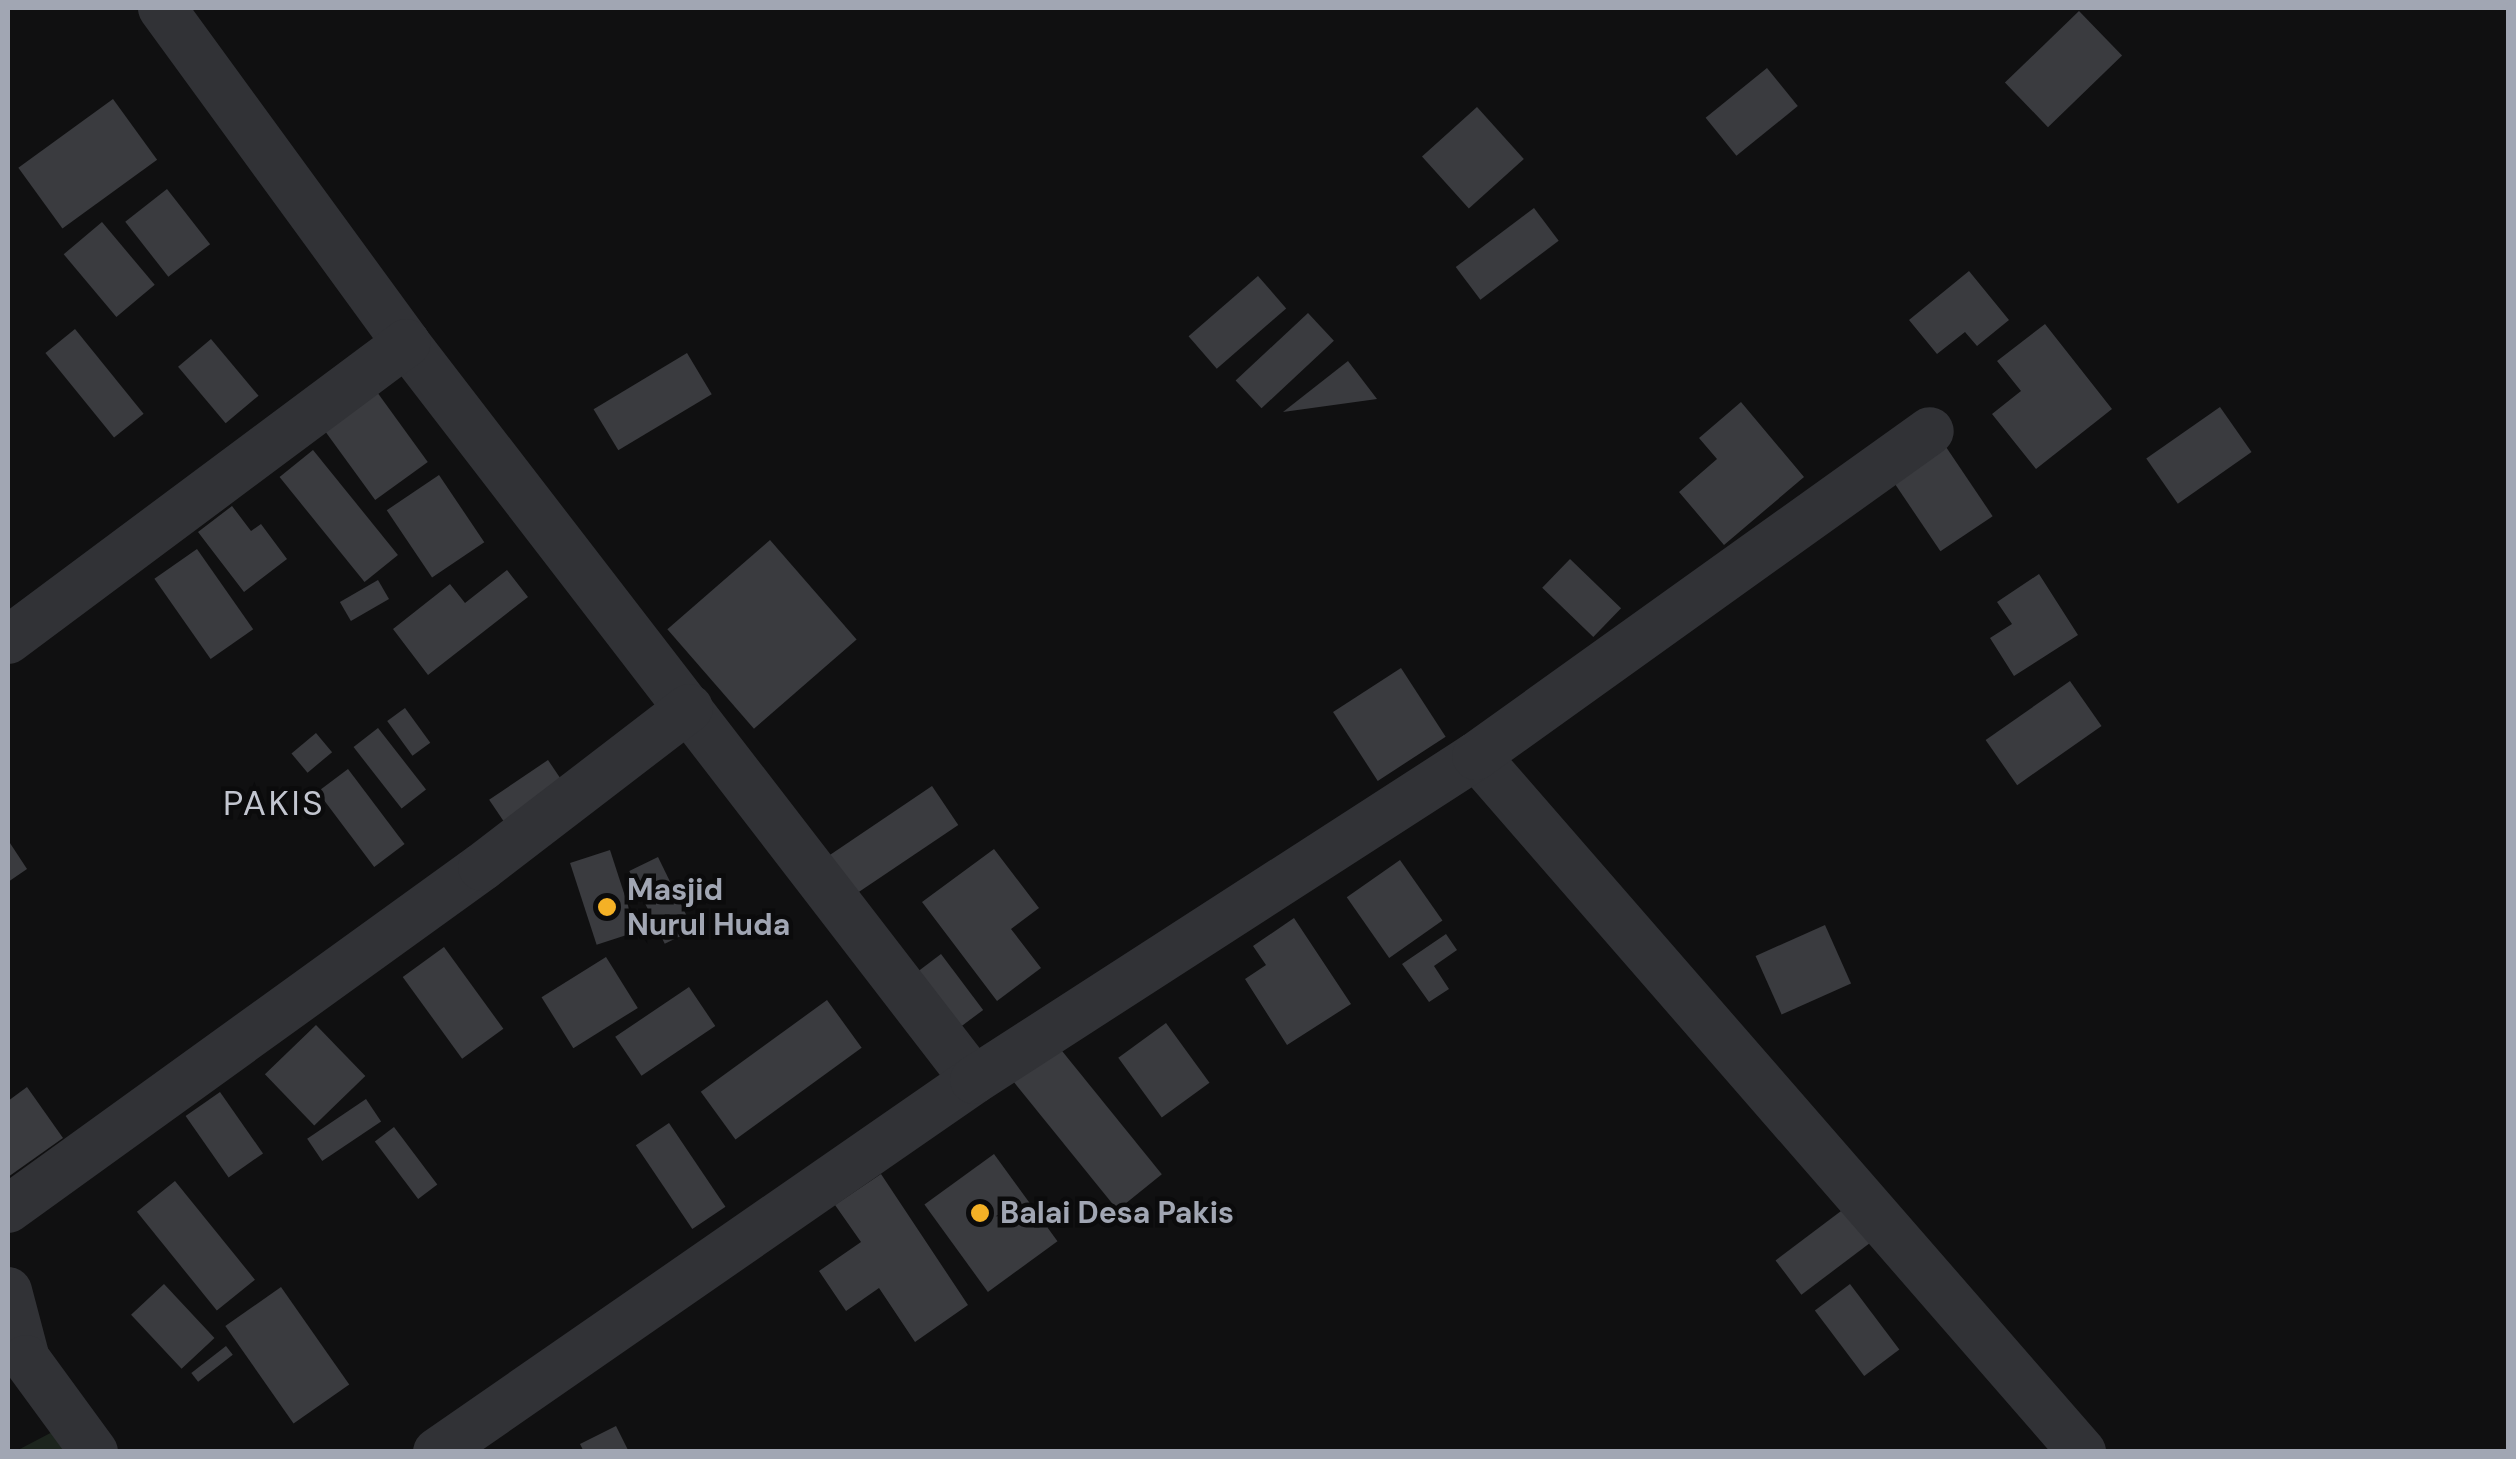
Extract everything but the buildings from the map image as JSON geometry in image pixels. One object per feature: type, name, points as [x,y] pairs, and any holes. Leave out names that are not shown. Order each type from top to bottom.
[{"type":"street","points":[[162,8],[406,343],[974,1080]]},
{"type":"street","points":[[8,640],[406,343]]},
{"type":"street","points":[[436,1452],[974,1080],[1476,756],[1930,430]]},
{"type":"street","points":[[8,1208],[482,867],[689,708]]},
{"type":"street","points":[[1476,756],[2082,1452]]},
{"type":"street","points":[[8,1291],[16,1367],[94,1452]]},
{"type":"shaded area","points":[[58,1429],[76,1451],[18,1450]]},
{"type":"place","name":"Masjid Nurul Huda","points":[[607,907]]},
{"type":"place","name":"Balai Desa Pakis","points":[[980,1213]]},
{"type":"district","name":"PAKIS","points":[[274,803]]}]
